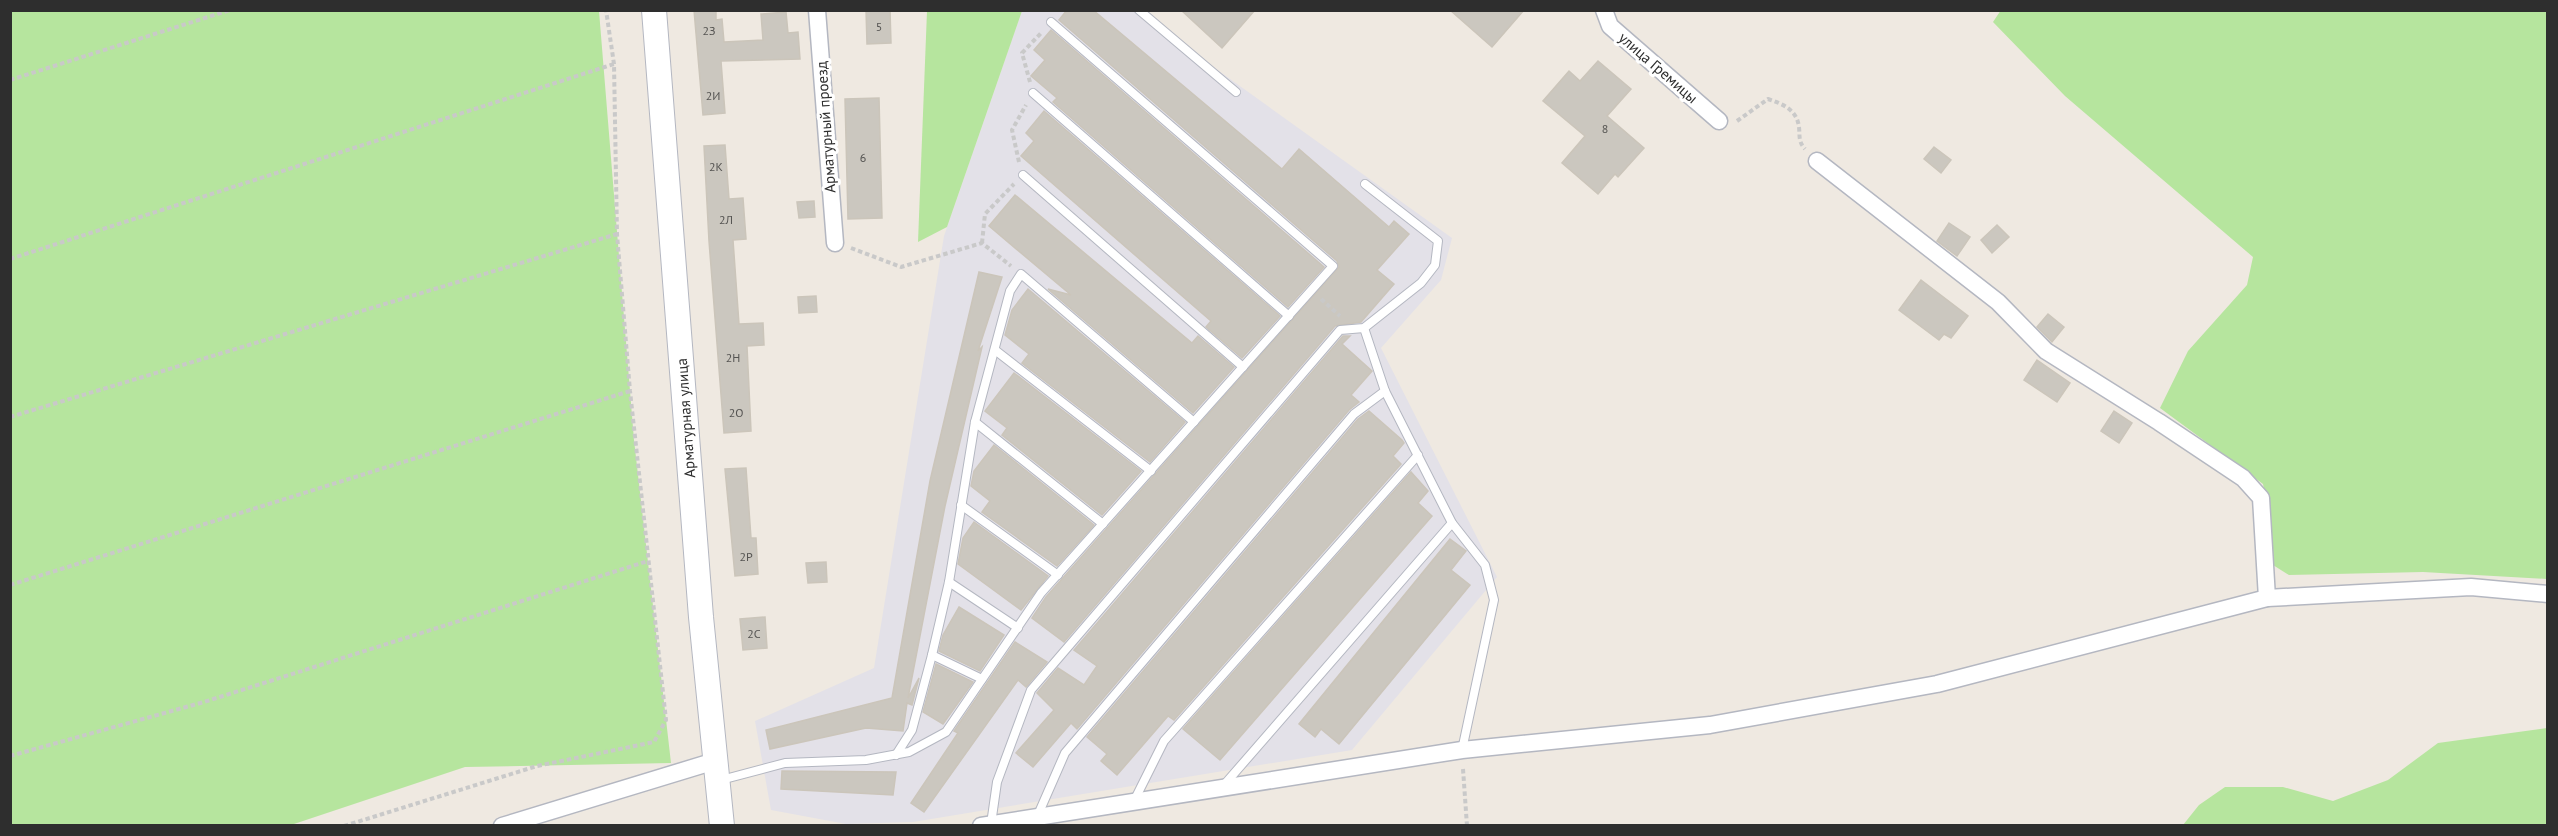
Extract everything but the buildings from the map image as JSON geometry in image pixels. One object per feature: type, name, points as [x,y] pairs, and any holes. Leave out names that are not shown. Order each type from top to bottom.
[{"type":"street","name":"Арматурная улица","points":[[654,10],[701,617],[722,825]]},
{"type":"street","name":"Арматурный проезд","points":[[817,10],[835,243]]},
{"type":"street","name":"улица Гремицы","points":[[1604,10],[1610,26],[1719,121]]},
{"type":"street","points":[[1816,161],[1998,302],[2046,351],[2243,478],[2261,498],[2267,598]]},
{"type":"street","points":[[986,825],[1462,750],[1710,725],[1937,684],[2267,598],[2472,586],[2547,594]]},
{"type":"street","points":[[502,825],[716,771]]},
{"type":"lane","points":[[1138,10],[1236,92]]},
{"type":"lane","points":[[716,771],[785,763],[866,760],[897,755],[909,752],[946,732],[1041,594],[1334,266],[1051,22]]},
{"type":"lane","points":[[1033,93],[1289,316]]},
{"type":"lane","points":[[1023,175],[1244,367]]},
{"type":"lane","points":[[986,825],[997,782],[1031,690],[1340,330],[1360,328],[1421,283],[1435,265],[1438,241],[1365,184]]},
{"type":"lane","points":[[897,755],[912,730],[932,656],[949,582],[975,422],[1010,291],[1021,274],[1194,422]]},
{"type":"lane","points":[[1360,328],[1385,391],[1452,523],[1485,565],[1494,600],[1462,750]]},
{"type":"lane","points":[[995,350],[1151,471]]},
{"type":"lane","points":[[1029,820],[1065,753],[1354,414],[1385,391]]},
{"type":"lane","points":[[975,422],[1103,524]]},
{"type":"lane","points":[[1133,801],[1164,741],[1418,455]]},
{"type":"lane","points":[[962,505],[1058,575]]},
{"type":"lane","points":[[1222,787],[1452,523]]},
{"type":"lane","points":[[949,582],[1018,628]]},
{"type":"lane","points":[[932,656],[982,679]]},
{"type":"path","points":[[10,80],[230,10]]},
{"type":"path","points":[[344,825],[537,766],[654,742],[666,720],[630,392],[617,234],[614,64],[606,10]]},
{"type":"path","points":[[982,243],[985,214],[1023,175],[1012,130],[1033,93],[1022,53],[1051,22]]},
{"type":"path","points":[[10,259],[614,64]]},
{"type":"path","points":[[1719,121],[1740,120],[1768,99],[1784,105],[1796,117],[1802,146],[1816,161]]},
{"type":"path","points":[[10,417],[617,234]]},
{"type":"path","points":[[835,243],[902,267],[982,243]]},
{"type":"path","points":[[982,243],[1021,274]]},
{"type":"path","points":[[1311,291],[1360,328]]},
{"type":"path","points":[[10,585],[630,392]]},
{"type":"path","points":[[10,756],[204,702],[648,561]]},
{"type":"path","points":[[1462,750],[1467,825]]},
{"type":"shaded area","points":[[1022,11],[1135,11],[1452,238],[1441,280],[1381,348],[1497,577],[1352,750],[913,822],[846,824],[771,810],[755,721],[874,668],[944,236]]},
{"type":"green space","points":[[2001,10],[2547,11],[2547,579],[2423,572],[2289,575],[2273,565],[2271,523],[2263,484],[2160,408],[2188,351],[2247,285],[2253,257],[2065,96],[1993,22]]},
{"type":"green space","points":[[10,11],[599,11],[634,440],[671,763],[465,767],[291,825],[11,825]]},
{"type":"green space","points":[[927,11],[1022,11],[947,227],[918,242]]},
{"type":"green space","points":[[2547,728],[2547,825],[2183,825],[2199,805],[2225,787],[2283,787],[2333,801],[2388,780],[2438,743]]}]
